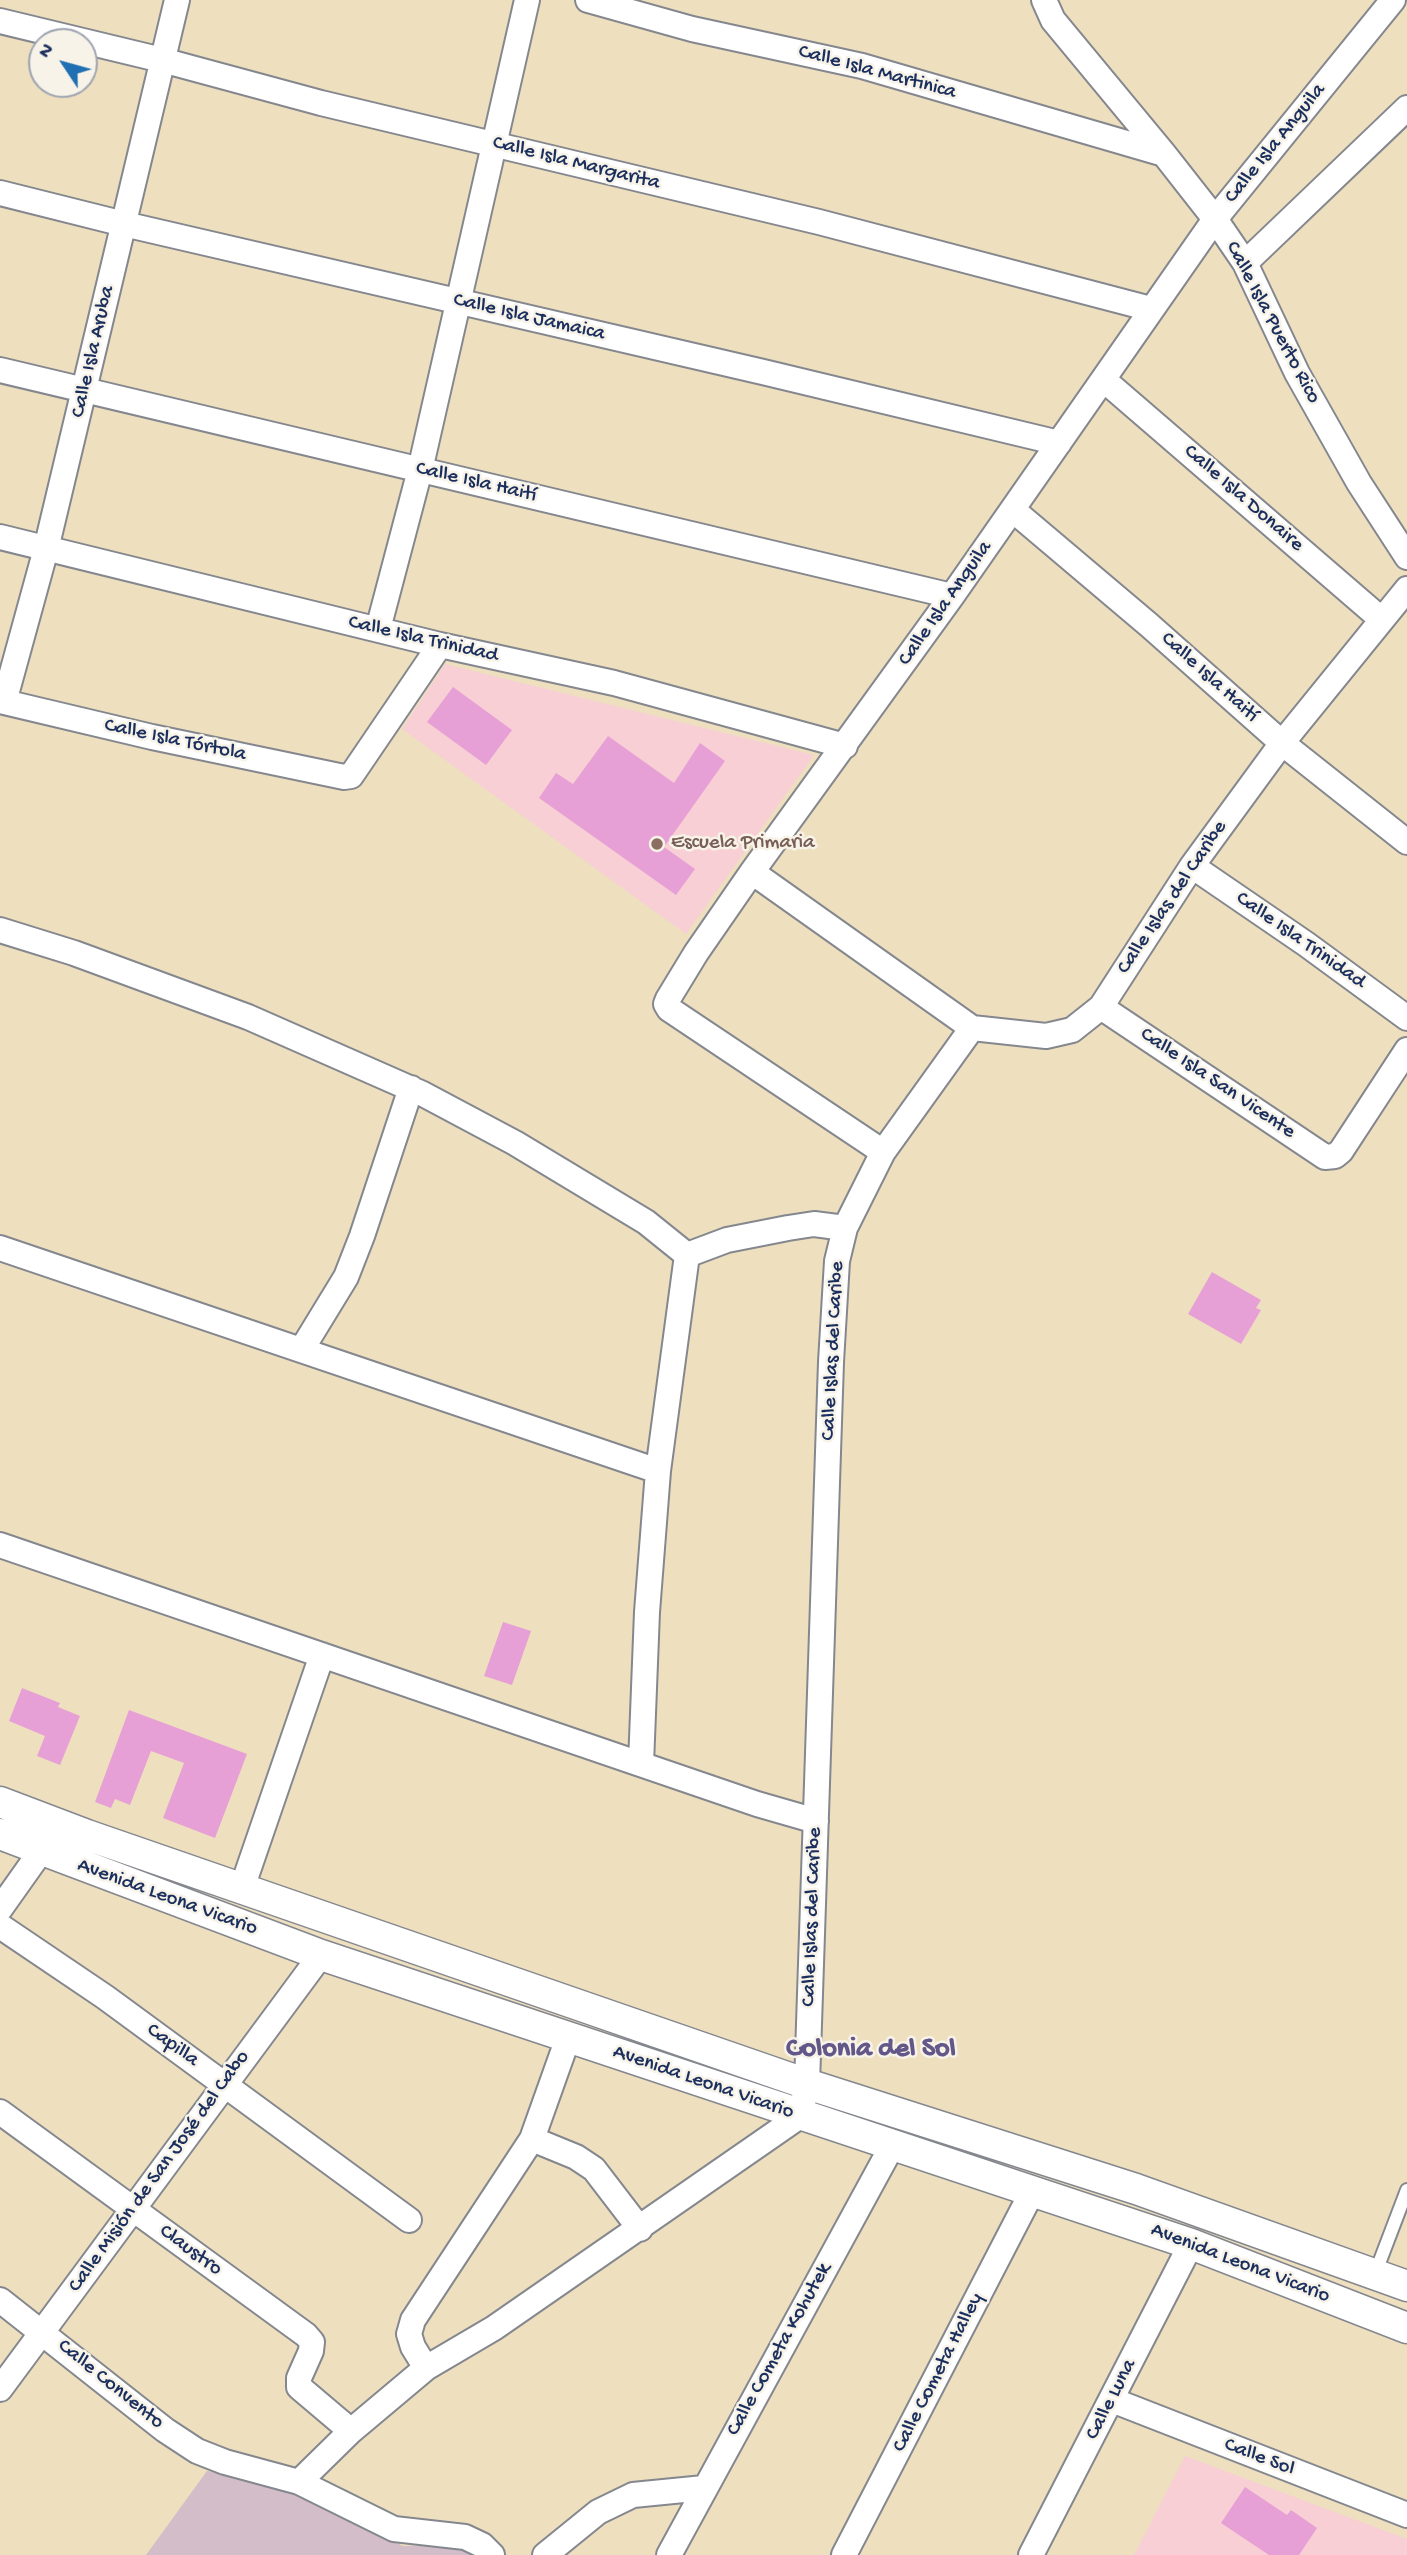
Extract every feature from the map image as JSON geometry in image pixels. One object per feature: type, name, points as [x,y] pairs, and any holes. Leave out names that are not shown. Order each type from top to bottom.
[{"type":"street","name":"Calle Isla Aruba","points":[[2,701],[46,549],[177,0]]},
{"type":"street","points":[[378,629],[460,302],[527,0]]},
{"type":"street","name":"Calle Isla Martinica","points":[[588,0],[692,29],[863,66],[1164,154]]},
{"type":"street","name":"Calle Isla Puerto Rico","points":[[1044,0],[1053,20],[1164,154],[1215,219],[1245,263],[1297,373],[1359,483],[1407,557]]},
{"type":"street","name":"Calle Isla Anguila","points":[[884,1152],[669,1009],[666,1004],[696,953],[752,872],[1013,510],[1215,219],[1386,2]]},
{"type":"street","name":"Calle Isla Margarita","points":[[0,21],[162,60],[321,103],[819,222],[1151,309]]},
{"type":"street","points":[[1245,263],[1403,121]]},
{"type":"street","name":"Calle Isla Jamaica","points":[[0,192],[124,224],[1059,443]]},
{"type":"street","name":"Calle Isla Haití","points":[[0,370],[952,596]]},
{"type":"street","name":"Calle Isla Donaire","points":[[1104,380],[1381,619]]},
{"type":"street","name":"Calle Isla Haití","points":[[1013,510],[1149,625],[1282,743],[1407,842]]},
{"type":"street","name":"Calle Isla Trinidad","points":[[0,537],[440,645],[614,683],[845,746]]},
{"type":"street","name":"Calle Islas del Caribe","points":[[800,2116],[807,2084],[831,1362],[837,1261],[845,1228],[884,1152],[972,1028],[1046,1036],[1072,1030],[1101,1007],[1192,866],[1282,743],[1381,619],[1404,598]]},
{"type":"street","name":"Calle Isla Tórtola","points":[[2,701],[152,737],[344,777],[351,776],[440,645]]},
{"type":"street","name":"Calle Isla Trinidad","points":[[1192,866],[1306,944],[1407,1018]]},
{"type":"street","points":[[752,872],[972,1028]]},
{"type":"street","points":[[0,930],[74,953],[248,1017],[411,1088],[515,1143],[646,1222],[687,1255]]},
{"type":"street","name":"Calle Isla San Vicente","points":[[1101,1007],[1325,1157],[1335,1156],[1341,1151],[1407,1051]]},
{"type":"street","points":[[302,1349],[346,1277],[411,1088]]},
{"type":"street","points":[[687,1255],[727,1240],[788,1228],[814,1224],[845,1228]]},
{"type":"street","points":[[0,1248],[658,1471]]},
{"type":"street","points":[[641,1764],[647,1612],[658,1471],[687,1255]]},
{"type":"street","points":[[0,1545],[816,1821]]},
{"type":"street","points":[[242,1888],[322,1655]]},
{"type":"street","name":"Avenida Leona Vicario","points":[[0,1801],[60,1825],[807,2084],[1136,2189],[1407,2286]]},
{"type":"street","points":[[0,1909],[60,1825]]},
{"type":"street","name":"Avenida Leona Vicario","points":[[0,1835],[321,1955],[1191,2244],[1407,2328]]},
{"type":"street","name":"Capilla","points":[[0,1926],[105,1997],[409,2220]]},
{"type":"street","name":"Calle Misión de San José del Cabo","points":[[0,2389],[321,1955]]},
{"type":"street","points":[[426,2368],[413,2347],[409,2334],[413,2320],[532,2139],[568,2038]]},
{"type":"street","name":"Claustro","points":[[0,2112],[306,2336],[312,2342],[311,2351],[299,2378],[299,2388],[351,2431]]},
{"type":"street","points":[[299,2482],[351,2431],[426,2368],[494,2328],[800,2116]]},
{"type":"street","points":[[532,2139],[576,2157],[594,2169],[640,2229]]},
{"type":"street","name":"Calle Cometa Kohutek","points":[[669,2555],[892,2146]]},
{"type":"street","name":"Calle Cometa Halley","points":[[844,2555],[1033,2190]]},
{"type":"street","name":"Calle Luna","points":[[1031,2555],[1191,2244]]},
{"type":"street","name":"Calle Convento","points":[[0,2300],[165,2430],[197,2451],[225,2462],[299,2482],[394,2529],[466,2537],[482,2545],[492,2555]]},
{"type":"street","name":"Calle Sol","points":[[1112,2400],[1407,2515]]},
{"type":"street","points":[[545,2555],[598,2512],[633,2495],[704,2488]]},
{"type":"lane","points":[[1376,2274],[1403,2212],[1407,2190]]},
{"type":"shaded area","name":"Escuela Primaria","points":[[445,664],[814,755],[686,934],[402,729]]},
{"type":"shaded area","points":[[1185,2456],[1407,2539],[1407,2555],[1134,2555]]},
{"type":"shaded area","points":[[207,2471],[276,2483],[403,2546],[446,2545],[467,2550],[474,2555],[146,2555]]},
{"type":"building","points":[[453,687],[512,730],[486,765],[427,722]]},
{"type":"building","points":[[608,736],[674,783],[700,743],[725,761],[664,847],[695,869],[676,895],[539,798],[556,773],[573,784]]},
{"type":"building","points":[[1212,1272],[1261,1300],[1256,1308],[1261,1310],[1241,1344],[1188,1314]]},
{"type":"building","points":[[503,1622],[531,1631],[512,1685],[484,1676]]},
{"type":"building","points":[[22,1688],[60,1703],[58,1707],[80,1716],[60,1765],[37,1756],[45,1736],[9,1721]]},
{"type":"building","points":[[129,1710],[247,1754],[215,1838],[163,1818],[184,1763],[151,1751],[130,1805],[115,1799],[111,1808],[95,1802]]},
{"type":"building","points":[[1245,2487],[1287,2515],[1291,2510],[1317,2528],[1299,2555],[1269,2555],[1221,2523]]},
{"type":"place","name":"Escuela Primaria","points":[[657,844]]},
{"type":"district","name":"Colonia del Sol","points":[[871,2051]]}]
